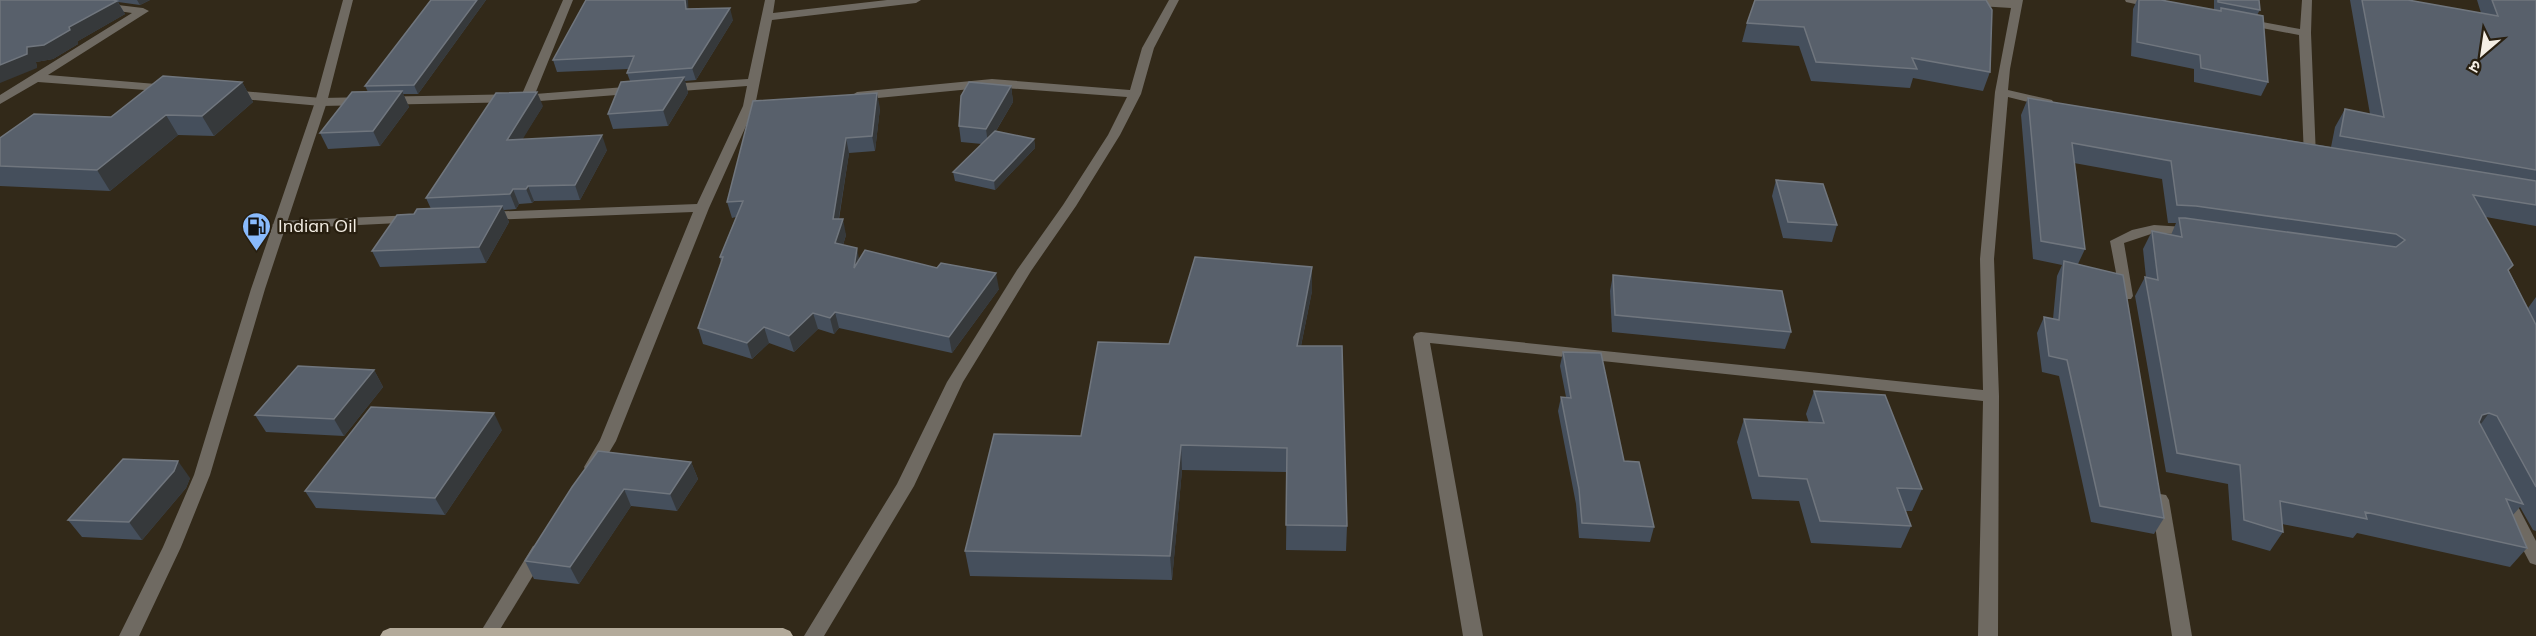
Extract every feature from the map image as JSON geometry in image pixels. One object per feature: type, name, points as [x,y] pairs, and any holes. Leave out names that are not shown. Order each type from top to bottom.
[{"type":"main road","points":[[390,636],[783,636]]},
{"type":"street","points":[[129,636],[172,547],[201,475],[279,225],[321,102],[348,0]]},
{"type":"street","points":[[527,98],[568,0]]},
{"type":"street","points":[[584,479],[608,441],[702,208],[755,106],[754,82],[770,0]]},
{"type":"street","points":[[768,17],[916,0]]},
{"type":"street","points":[[814,636],[905,486],[955,382],[1024,270],[1107,146],[1135,94],[1148,48],[1174,0]]},
{"type":"street","points":[[1931,0],[2017,2],[2001,93],[1987,259],[1991,396],[1988,636]]},
{"type":"street","points":[[2130,0],[2165,7]]},
{"type":"street","points":[[2307,0],[2305,33],[2310,157]]},
{"type":"street","points":[[0,100],[143,11],[88,4]]},
{"type":"street","points":[[2235,20],[2305,33]]},
{"type":"street","points":[[35,78],[182,90]]},
{"type":"street","points":[[217,93],[321,102],[527,98],[754,82]]},
{"type":"street","points":[[842,98],[992,84],[1135,94]]},
{"type":"street","points":[[2001,93],[2057,104]]},
{"type":"street","points":[[469,216],[702,208]]},
{"type":"street","points":[[279,225],[422,218]]},
{"type":"street","points":[[2129,315],[2117,241],[2137,231],[2157,228],[2209,233]]},
{"type":"street","points":[[1473,636],[1421,337],[1991,396]]},
{"type":"street","points":[[2494,479],[2536,558]]},
{"type":"street","points":[[2157,487],[2182,636]]},
{"type":"street","points":[[487,635],[548,538]]},
{"type":"building","points":[[0,0],[117,1],[69,27],[70,30],[44,45],[27,47],[27,54],[0,65]]},
{"type":"building","points":[[431,0],[477,0],[414,85],[365,86]]},
{"type":"building","points":[[586,0],[685,0],[686,9],[730,8],[692,68],[627,73],[634,56],[553,60]]},
{"type":"building","points":[[1755,0],[1986,0],[1992,10],[1990,72],[1912,58],[1917,69],[1816,62],[1804,27],[1747,23]]},
{"type":"building","points":[[2139,0],[2161,0],[2263,16],[2268,82],[2201,68],[2200,55],[2137,42]]},
{"type":"building","points":[[2218,0],[2259,0],[2260,10],[2218,2]]},
{"type":"building","points":[[2362,0],[2408,0],[2498,16],[2492,0],[2536,0],[2536,170],[2340,136],[2345,109],[2384,117]]},
{"type":"building","points":[[163,76],[242,82],[202,116],[166,115],[97,170],[0,166],[0,138],[34,114],[111,117]]},
{"type":"building","points":[[684,77],[663,110],[608,114],[621,82]]},
{"type":"building","points":[[969,82],[1011,86],[986,129],[959,126],[961,96]]},
{"type":"building","points":[[402,91],[373,131],[320,133],[352,92]]},
{"type":"building","points":[[537,92],[507,140],[602,135],[575,185],[528,186],[526,189],[513,189],[510,194],[426,198],[496,93]]},
{"type":"building","points":[[877,93],[872,136],[846,138],[833,219],[843,219],[835,243],[857,248],[854,268],[865,250],[937,268],[941,263],[996,273],[949,337],[835,312],[830,318],[813,313],[789,336],[764,327],[747,343],[698,328],[723,257],[720,257],[743,201],[727,202],[753,101]]},
{"type":"building","points":[[2028,98],[2536,181],[2536,205],[2473,195],[2513,265],[2508,270],[2536,325],[2536,487],[2497,416],[2489,413],[2482,415],[2479,422],[2523,504],[2506,499],[2527,548],[2365,512],[2367,519],[2280,501],[2283,532],[2244,520],[2240,465],[2177,453],[2145,277],[2158,280],[2152,231],[2182,237],[2179,218],[2185,218],[2396,247],[2405,240],[2396,234],[2177,205],[2171,161],[2072,143],[2085,249],[2041,241]]},
{"type":"building","points":[[995,131],[1034,139],[994,181],[953,172]]},
{"type":"building","points":[[1776,180],[1823,184],[1837,225],[1788,222]]},
{"type":"building","points":[[502,206],[479,247],[372,251],[397,215],[414,214],[417,209]]},
{"type":"building","points":[[1195,257],[1312,267],[1297,346],[1342,346],[1347,526],[1286,525],[1287,448],[1181,445],[1170,556],[965,551],[994,434],[1081,436],[1098,342],[1169,344]]},
{"type":"building","points":[[2064,261],[2123,275],[2164,518],[2100,506],[2067,360],[2049,356],[2044,317],[2059,320]]},
{"type":"building","points":[[1613,275],[1782,291],[1791,332],[1615,315]]},
{"type":"building","points":[[1563,352],[1601,353],[1624,461],[1639,462],[1654,527],[1582,523],[1579,489],[1561,397],[1571,398]]},
{"type":"building","points":[[298,366],[374,370],[334,419],[255,415]]},
{"type":"building","points":[[1814,391],[1885,395],[1922,489],[1897,488],[1911,526],[1820,521],[1807,479],[1759,476],[1744,419],[1824,423]]},
{"type":"building","points":[[371,407],[494,413],[435,498],[305,491]]},
{"type":"building","points":[[598,451],[691,462],[670,494],[624,489],[570,567],[525,561],[572,487]]},
{"type":"building","points":[[123,459],[178,461],[174,471],[129,522],[68,520]]},
{"type":"place","name":"Indian Oil","points":[[257,252]]}]
